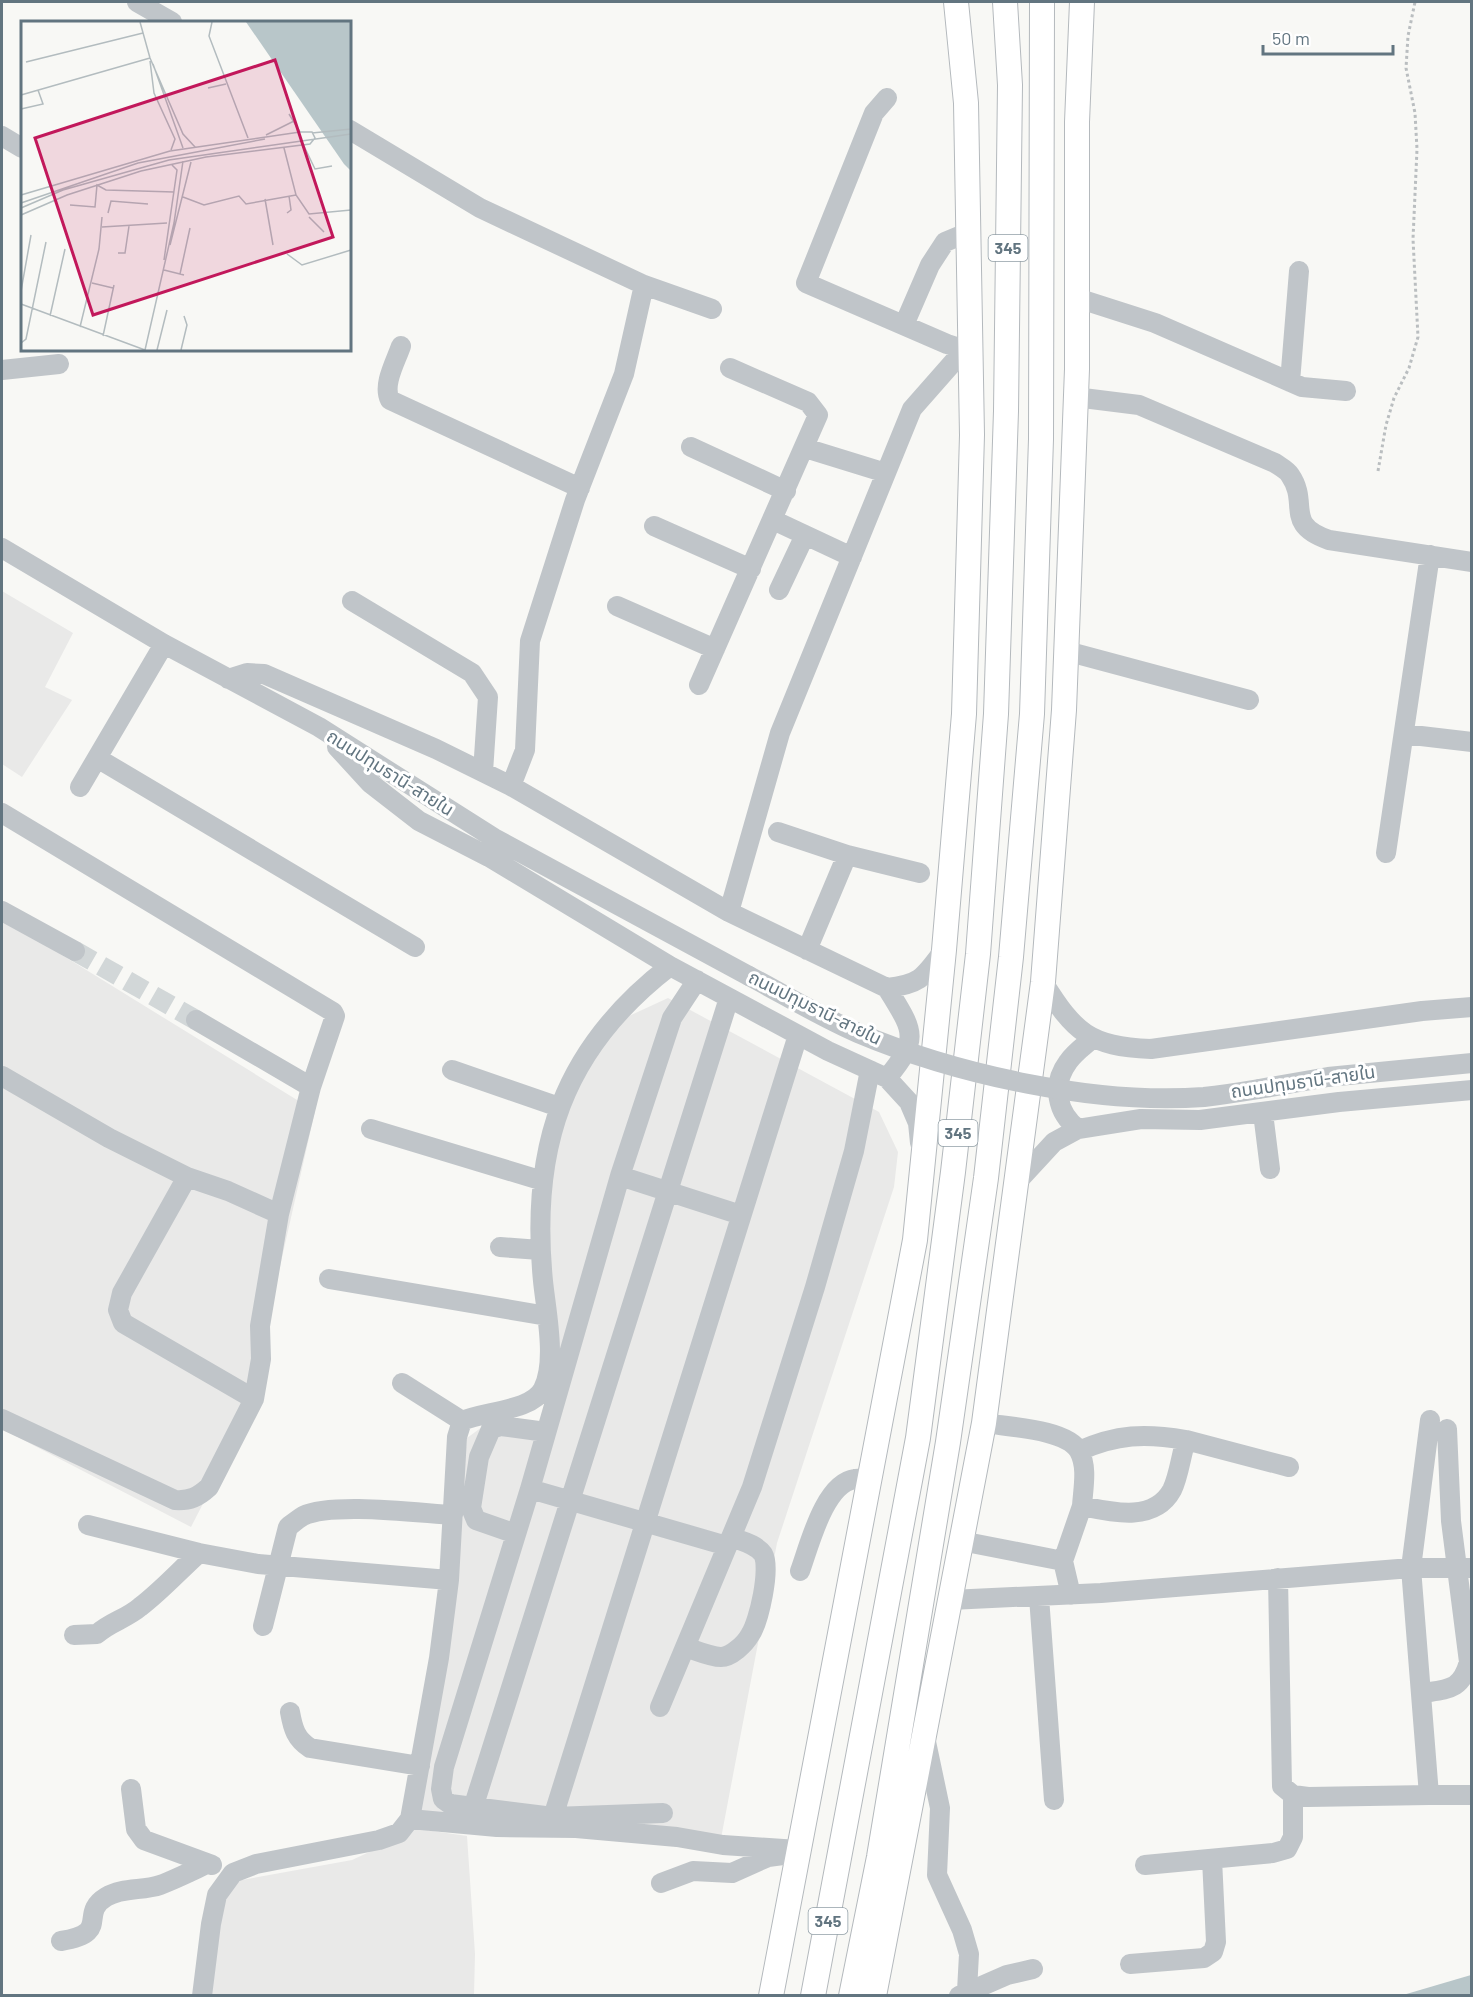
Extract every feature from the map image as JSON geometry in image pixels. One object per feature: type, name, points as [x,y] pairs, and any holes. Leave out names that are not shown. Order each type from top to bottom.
[{"type":"main road","points":[[771,1995],[915,1240],[944,950],[964,714],[971,497],[972,352],[969,232],[963,78],[956,2]]},
{"type":"main road","name":"345","points":[[813,1995],[843,1847],[918,1438],[953,1172],[978,954],[996,714],[1006,411],[1010,85],[1005,2]]},
{"type":"main road","name":"345","points":[[851,1995],[879,1857],[948,1442],[989,1155],[1011,957],[1032,714],[1041,439],[1042,2]]},
{"type":"main road","points":[[874,1995],[984,1423],[1043,982],[1064,710],[1077,369],[1078,98],[1082,2]]},
{"type":"main road","points":[[1041,322],[1077,369]]},
{"type":"main road","points":[[971,497],[1006,411]]},
{"type":"main road","points":[[915,1240],[918,1438]]},
{"type":"main road","points":[[948,1442],[1008,1253]]},
{"type":"street","points":[[137,2],[170,21]]},
{"type":"street","points":[[887,98],[874,113],[806,283],[904,326],[972,352]]},
{"type":"street","points":[[351,131],[480,208],[644,285],[712,309]]},
{"type":"street","points":[[2,136],[21,147]]},
{"type":"street","points":[[904,326],[930,265],[945,242],[969,232]]},
{"type":"street","points":[[1290,382],[1299,271]]},
{"type":"street","points":[[511,786],[525,750],[530,641],[580,488],[624,374],[644,285]]},
{"type":"street","points":[[1077,298],[1155,323],[1302,387],[1346,391]]},
{"type":"street","points":[[401,346],[388,384],[387,394],[390,400],[580,488]]},
{"type":"street","points":[[729,912],[780,733],[912,409],[956,358],[972,352]]},
{"type":"street","points":[[2,370],[59,364]]},
{"type":"street","points":[[699,685],[818,415],[808,402],[730,368]]},
{"type":"street","points":[[1075,397],[1139,405],[1275,463],[1290,474],[1298,497],[1300,515],[1306,530],[1312,534],[1329,540],[1472,562]]},
{"type":"street","points":[[691,447],[786,491]]},
{"type":"street","points":[[805,448],[886,473]]},
{"type":"street","points":[[773,520],[852,557]]},
{"type":"street","points":[[654,526],[751,569]]},
{"type":"street","points":[[779,590],[805,535]]},
{"type":"street","name":"ถนนปทุมธานี-สายใน","points":[[2,548],[164,644],[319,728],[494,838],[858,1033],[956,1066],[1021,1084],[1133,1096],[1204,1097],[1328,1077],[1472,1063]]},
{"type":"street","points":[[1386,853],[1430,555]]},
{"type":"street","points":[[352,601],[472,673],[488,697],[483,772]]},
{"type":"street","points":[[616,606],[715,649]]},
{"type":"street","points":[[80,788],[164,644]]},
{"type":"street","points":[[1066,651],[1249,700]]},
{"type":"street","name":"ถนนปทุมธานี-สายใน","points":[[228,679],[247,673],[264,674],[483,772],[729,912],[887,988]]},
{"type":"street","points":[[319,728],[370,783],[419,821],[489,857],[670,966],[798,1035],[879,1074],[909,1102],[918,1123],[923,1173]]},
{"type":"street","points":[[1404,734],[1472,742]]},
{"type":"street","points":[[97,758],[415,947]]},
{"type":"street","points":[[2,813],[333,1011],[335,1016],[311,1087],[279,1214],[260,1326],[261,1359],[254,1399],[209,1487],[200,1495],[188,1500],[175,1500],[2,1419]]},
{"type":"street","points":[[778,832],[847,855],[920,873]]},
{"type":"street","points":[[807,950],[847,855]]},
{"type":"street","points":[[2,911],[75,951]]},
{"type":"street","points":[[660,1707],[752,1487],[879,1074],[908,1053],[910,1037],[903,1016],[887,988],[912,985],[931,968],[944,950]]},
{"type":"street","points":[[402,1383],[462,1421],[532,1403],[543,1389],[550,1366],[538,1230],[543,1181],[560,1107],[585,1054],[610,1020],[670,966]]},
{"type":"street","points":[[663,1813],[554,1817],[450,1804],[443,1799],[441,1789],[444,1767],[530,1489],[620,1176],[672,1018],[697,980]]},
{"type":"street","points":[[1043,982],[1076,1028],[1092,1039],[1118,1046],[1150,1049],[1324,1026],[1360,1019],[1472,1007]]},
{"type":"street","points":[[473,1808],[666,1191],[729,998]]},
{"type":"street","points":[[196,1020],[311,1087]]},
{"type":"street","points":[[554,1817],[798,1035]]},
{"type":"street","points":[[1078,1129],[1067,1120],[1059,1106],[1058,1080],[1068,1062],[1092,1039]]},
{"type":"street","points":[[452,1070],[560,1107]]},
{"type":"street","points":[[2,1076],[109,1138],[187,1177],[228,1191],[279,1214]]},
{"type":"street","points":[[1018,1181],[1054,1142],[1078,1129],[1141,1119],[1200,1120],[1339,1102],[1472,1090]]},
{"type":"street","points":[[1263,1113],[1270,1169]]},
{"type":"street","points":[[371,1129],[543,1181]]},
{"type":"street","points":[[620,1176],[741,1215]]},
{"type":"street","points":[[187,1177],[122,1293],[118,1310],[123,1323],[254,1399]]},
{"type":"street","points":[[500,1247],[540,1250]]},
{"type":"street","points":[[329,1279],[547,1316]]},
{"type":"street","points":[[202,1995],[217,1895],[233,1873],[256,1864],[379,1840],[399,1833],[410,1819],[440,1658],[449,1580],[457,1437],[462,1421]]},
{"type":"street","points":[[984,1423],[1055,1435],[1068,1440],[1079,1451],[1085,1472],[1082,1506],[1064,1561],[1071,1595]]},
{"type":"street","points":[[1423,1693],[1452,1689],[1463,1679],[1469,1662],[1465,1567],[1450,1521],[1439,1424],[1411,1568],[1423,1693],[1429,1795]]},
{"type":"street","points":[[516,1534],[485,1525],[476,1520],[473,1514],[471,1508],[479,1457],[491,1429],[501,1426],[546,1432]]},
{"type":"street","points":[[1079,1451],[1106,1439],[1161,1436],[1186,1440],[1289,1467]]},
{"type":"street","points":[[1082,1506],[1114,1513],[1136,1513],[1156,1507],[1172,1490],[1186,1440]]},
{"type":"street","points":[[800,1571],[826,1503],[838,1487],[853,1479],[869,1480]]},
{"type":"street","points":[[530,1489],[646,1523],[752,1545],[763,1555],[766,1566],[762,1601],[750,1635],[733,1653],[721,1657],[685,1647]]},
{"type":"street","points":[[262,1626],[288,1527],[303,1516],[321,1511],[349,1510],[453,1515]]},
{"type":"street","points":[[88,1525],[199,1553],[278,1565],[449,1580]]},
{"type":"street","points":[[962,1541],[1064,1561]]},
{"type":"street","points":[[74,1635],[97,1634],[108,1623],[122,1620],[141,1606],[199,1553]]},
{"type":"street","points":[[950,1600],[1040,1597],[1411,1568],[1465,1567]]},
{"type":"street","points":[[1278,1578],[1282,1786],[1293,1795],[1308,1797],[1472,1795]]},
{"type":"street","points":[[1040,1597],[1054,1800]]},
{"type":"street","points":[[291,1712],[292,1726],[299,1740],[310,1748],[420,1766]]},
{"type":"street","points":[[923,1732],[940,1808],[937,1875],[962,1930],[969,1954],[963,1993]]},
{"type":"street","points":[[131,1789],[136,1829],[144,1840],[233,1873]]},
{"type":"street","points":[[1145,1865],[1287,1849],[1293,1837],[1293,1795]]},
{"type":"street","points":[[410,1819],[497,1827],[576,1828],[677,1837],[723,1845],[798,1853]]},
{"type":"street","points":[[661,1883],[682,1873],[706,1870],[732,1873],[768,1857],[798,1853]]},
{"type":"street","points":[[1130,1964],[1204,1958],[1213,1952],[1216,1942],[1212,1859]]},
{"type":"street","points":[[61,1941],[82,1938],[90,1931],[93,1913],[98,1904],[107,1896],[161,1885],[207,1864]]},
{"type":"street","points":[[963,1993],[1007,1975],[1033,1970]]},
{"type":"path","points":[[1377,471],[1394,398],[1409,369],[1418,337],[1413,239],[1417,149],[1415,113],[1406,68],[1408,36],[1415,2]]},
{"type":"shaded area","points":[[2,591],[73,633],[45,687],[72,700],[22,777],[2,764]]},
{"type":"shaded area","points":[[2,918],[315,1111],[261,1351],[268,1377],[191,1527],[2,1429]]},
{"type":"shaded area","points":[[668,998],[879,1112],[898,1152],[894,1187],[777,1543],[719,1849],[414,1821],[457,1534],[467,1438],[482,1427],[542,1423],[553,1384],[547,1206],[563,1119],[580,1080],[616,1022]]},
{"type":"shaded area","points":[[412,1828],[467,1836],[475,1954],[474,1995],[206,1996],[221,1899],[236,1881],[352,1860],[406,1835]]},
{"type":"shaded area","points":[[1471,1975],[1471,1995],[1403,1995]]},
{"type":"tunnel","points":[[75,951],[196,1020]]}]
